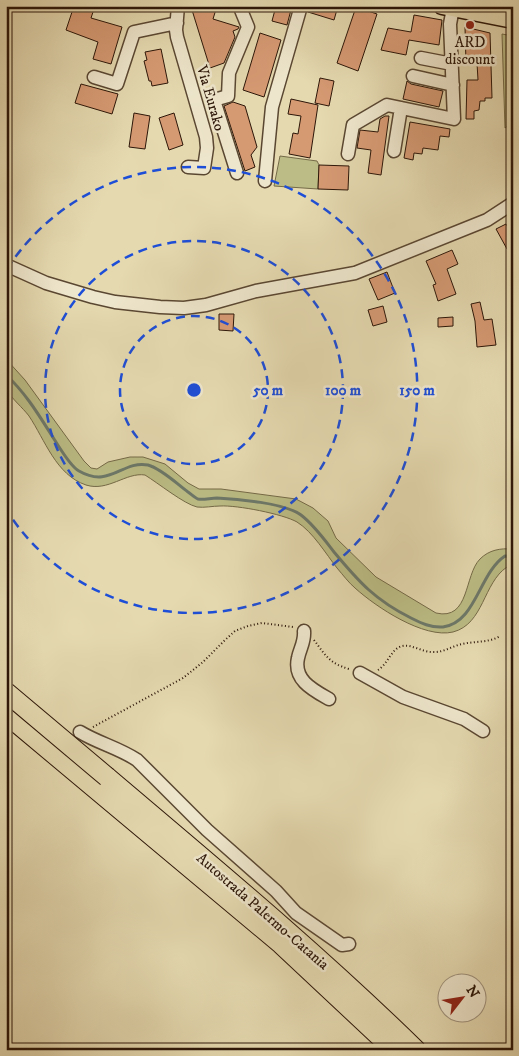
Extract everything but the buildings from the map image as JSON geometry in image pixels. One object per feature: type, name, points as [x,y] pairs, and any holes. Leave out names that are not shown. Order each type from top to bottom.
[{"type":"highway","points":[[6,692],[100,783]]},
{"type":"highway","points":[[6,714],[100,783]]},
{"type":"highway","name":"Autostrada Palermo-Catania","points":[[100,783],[282,944],[394,1050]]},
{"type":"highway","name":"Autostrada Palermo-Catania","points":[[100,783],[292,934],[416,1050]]},
{"type":"main road","points":[[447,7],[513,20]]},
{"type":"street","name":"Via Eurako","points":[[178,6],[177,37],[207,142],[204,168],[188,167]]},
{"type":"street","points":[[237,173],[214,100],[228,96],[229,73],[248,27],[241,10],[242,6]]},
{"type":"street","points":[[265,181],[272,106],[301,6]]},
{"type":"street","points":[[348,154],[353,126],[387,105],[454,119],[450,24],[447,7]]},
{"type":"street","points":[[94,77],[117,84],[134,32],[177,23]]},
{"type":"street","points":[[421,58],[452,64]]},
{"type":"street","points":[[413,76],[453,85]]},
{"type":"street","points":[[394,151],[401,108]]},
{"type":"street","points":[[6,265],[46,283],[93,297],[133,304],[184,308],[206,305],[256,291],[355,273],[487,220],[513,203]]},
{"type":"street","points":[[304,631],[305,639],[298,658],[298,676],[305,684],[329,700]]},
{"type":"street","points":[[360,673],[403,697],[464,719],[483,731]]},
{"type":"street","points":[[80,732],[137,760],[207,830],[276,891],[296,913],[342,945],[349,944]]},
{"type":"path","points":[[80,732],[102,723],[183,678],[203,662],[224,640],[248,626],[262,623],[304,631],[311,636],[323,654],[331,661],[338,666],[360,673],[368,673],[385,666],[394,651],[400,647],[404,646],[425,652],[435,652],[464,643],[494,640],[500,636]]},
{"type":"green space","points":[[502,34],[513,36],[513,122],[505,128]]},
{"type":"green space","points":[[280,156],[317,161],[319,165],[318,189],[274,186]]},
{"type":"green space","points":[[6,359],[25,380],[91,468],[97,469],[108,462],[130,457],[143,457],[165,464],[188,483],[199,489],[221,489],[296,499],[313,508],[328,521],[336,538],[376,577],[436,613],[447,614],[461,604],[475,566],[487,554],[499,549],[513,549],[513,568],[507,567],[499,574],[471,621],[463,628],[453,632],[441,633],[415,626],[401,620],[364,596],[348,581],[308,531],[297,522],[271,513],[237,507],[197,507],[178,498],[145,475],[131,476],[102,486],[86,485],[76,480],[52,456],[29,416],[7,390],[5,379]]},
{"type":"waterway","points":[[6,375],[26,397],[65,457],[79,471],[90,476],[99,477],[108,476],[131,466],[148,465],[164,473],[198,499],[217,498],[248,501],[284,507],[294,511],[315,528],[368,590],[398,611],[426,625],[443,627],[463,617],[496,564],[505,556],[513,557]]},
{"type":"place","name":"ARD discount","points":[[470,25]]}]
